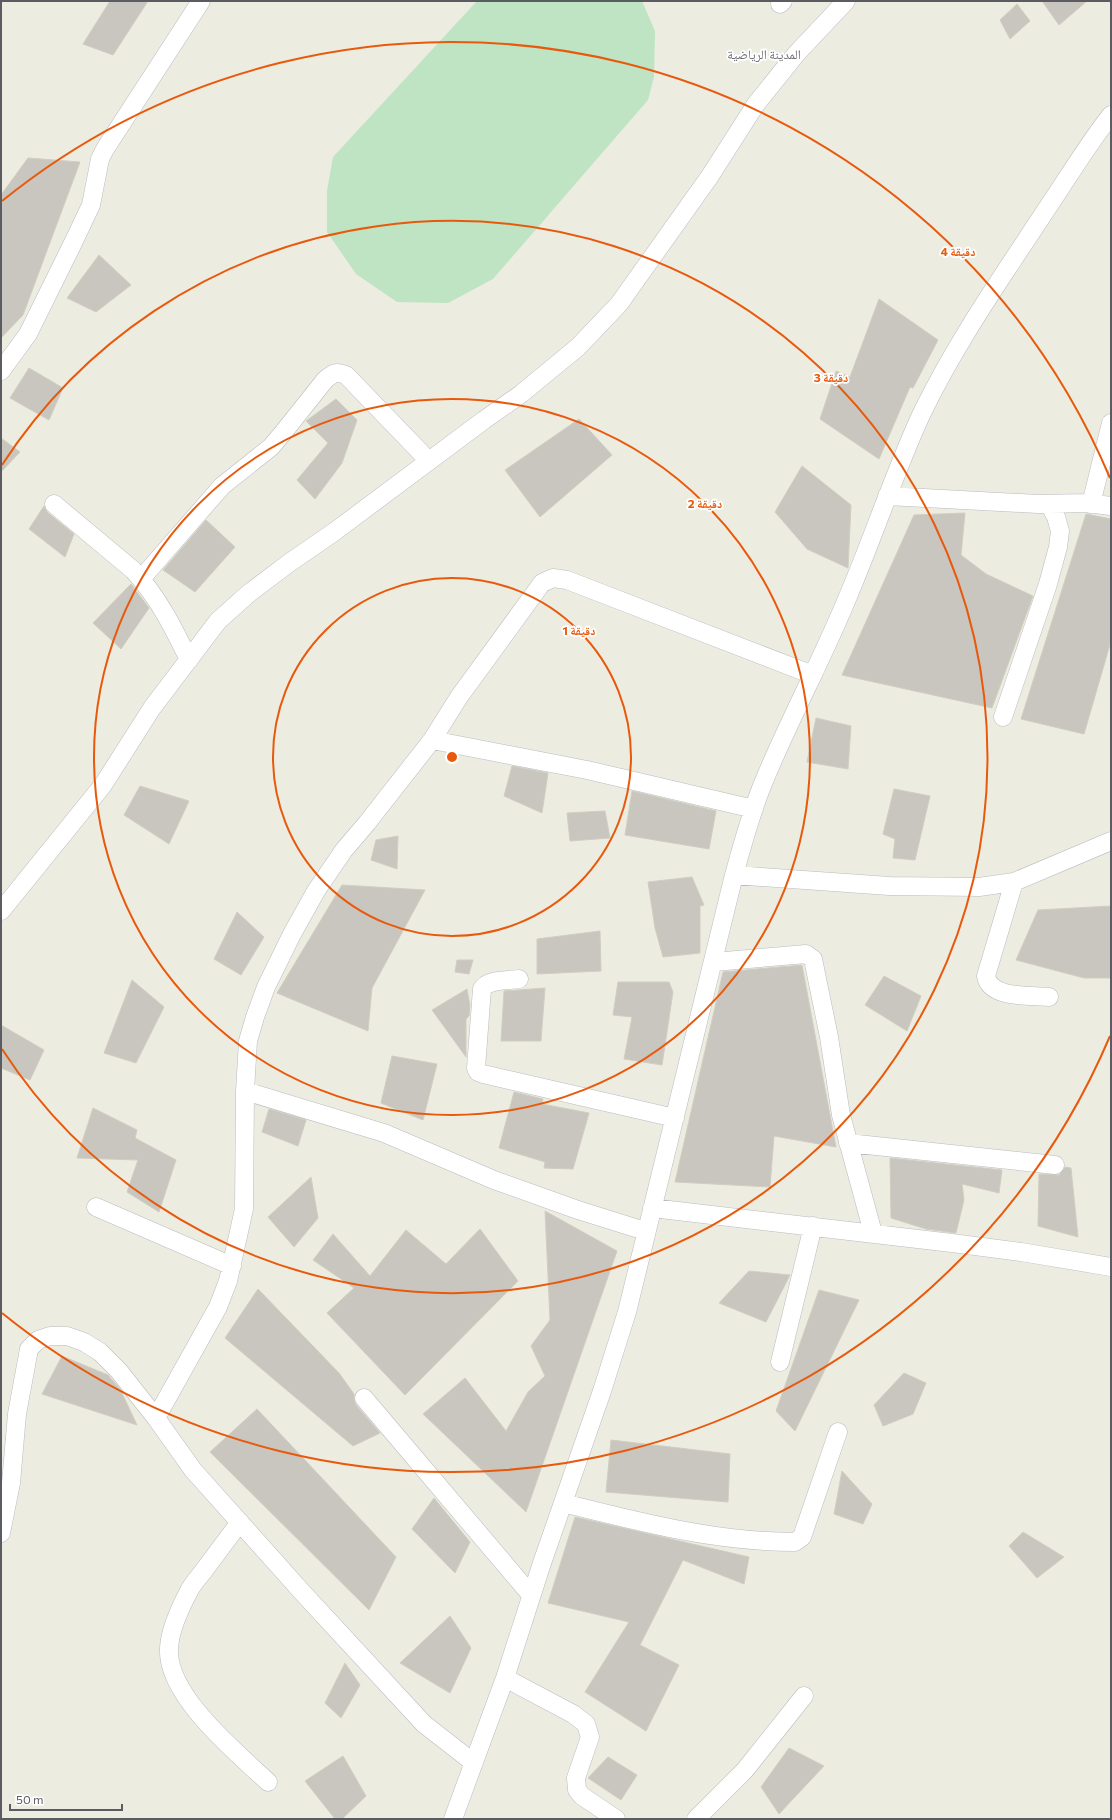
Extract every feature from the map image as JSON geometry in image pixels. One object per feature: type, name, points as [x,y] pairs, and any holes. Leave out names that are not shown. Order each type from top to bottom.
[{"type":"street","points":[[1,371],[28,334],[91,205],[100,159],[104,149],[201,1]]},
{"type":"street","points":[[1,910],[103,785],[152,708],[218,621],[248,594],[521,394],[578,347],[619,304],[710,176],[756,104],[796,53],[846,1]]},
{"type":"street","points":[[453,1819],[505,1678],[531,1595],[623,1324],[645,1231],[714,962],[734,875],[754,809],[783,737],[850,594],[887,496],[922,414],[1009,264],[1111,115]]},
{"type":"street","points":[[141,579],[222,486],[270,446],[282,434],[325,380],[333,373],[338,372],[346,375],[428,461]]},
{"type":"street","points":[[1091,504],[1111,424]]},
{"type":"street","points":[[887,496],[1111,506]]},
{"type":"street","points":[[54,504],[133,570],[141,579],[169,618],[189,660]]},
{"type":"street","points":[[1003,717],[1048,584],[1058,547],[1060,531],[1056,517],[1049,504]]},
{"type":"street","points":[[156,1418],[218,1307],[228,1282],[244,1209],[245,1091],[248,1041],[266,987],[292,934],[316,891],[344,850],[432,740],[459,697],[538,587],[545,580],[553,578],[567,580],[813,675]]},
{"type":"street","points":[[432,740],[587,770],[754,809]]},
{"type":"street","points":[[734,875],[922,887],[979,887],[1014,882],[1111,841]]},
{"type":"street","points":[[1014,882],[986,976],[987,981],[995,990],[1002,993],[1049,997]]},
{"type":"street","points":[[714,962],[806,954],[813,959],[848,1143],[873,1233]]},
{"type":"street","points":[[518,979],[490,983],[485,985],[482,989],[476,1068],[478,1072],[675,1118]]},
{"type":"street","points":[[245,1091],[384,1133],[494,1180],[578,1210],[645,1231]]},
{"type":"street","points":[[848,1143],[1055,1165]]},
{"type":"street","points":[[96,1207],[232,1266]]},
{"type":"street","points":[[652,1208],[873,1233],[1021,1252],[1111,1267]]},
{"type":"street","points":[[780,1362],[813,1226]]},
{"type":"street","points":[[1,1533],[11,1484],[17,1414],[24,1368],[29,1349],[38,1340],[50,1336],[67,1336],[84,1342],[100,1352],[119,1371],[156,1418],[193,1470],[398,1697],[424,1724],[474,1763]]},
{"type":"street","points":[[364,1398],[531,1595]]},
{"type":"street","points":[[563,1503],[650,1525],[715,1535],[795,1542],[802,1537],[838,1432]]},
{"type":"street","points":[[240,1522],[190,1590],[173,1627],[169,1649],[173,1672],[179,1686],[196,1711],[268,1782]]},
{"type":"street","points":[[505,1678],[573,1714],[586,1724],[590,1737],[576,1778],[577,1790],[582,1796],[616,1819]]},
{"type":"street","points":[[696,1819],[744,1770],[804,1696]]},
{"type":"green space","points":[[477,1],[642,1],[655,31],[654,77],[648,100],[493,279],[448,303],[397,302],[356,274],[327,232],[327,191],[333,157]]},
{"type":"building","points":[[110,1],[148,1],[113,55],[83,44]]},
{"type":"building","points":[[1042,1],[1087,1],[1059,25]]},
{"type":"building","points":[[1017,4],[1030,21],[1010,39],[1000,20]]},
{"type":"building","points":[[28,158],[80,162],[23,315],[1,338],[1,195]]},
{"type":"building","points":[[99,255],[131,285],[96,312],[67,298]]},
{"type":"building","points":[[879,299],[938,340],[913,388],[910,387],[879,459],[820,419],[836,371],[850,377]]},
{"type":"building","points":[[29,368],[63,388],[49,420],[10,398]]},
{"type":"building","points":[[336,399],[357,420],[342,463],[315,499],[297,480],[328,443],[306,421]]},
{"type":"building","points":[[579,419],[612,455],[540,517],[505,470]]},
{"type":"building","points":[[1,438],[20,452],[1,472]]},
{"type":"building","points":[[802,466],[851,505],[848,568],[807,549],[775,512]]},
{"type":"building","points":[[44,506],[47,512],[74,534],[65,557],[29,529]]},
{"type":"building","points":[[965,513],[961,555],[986,574],[1033,596],[992,708],[842,675],[914,515]]},
{"type":"building","points":[[1086,514],[1111,519],[1111,641],[1084,734],[1021,719]]},
{"type":"building","points":[[206,520],[235,547],[195,592],[163,570]]},
{"type":"building","points":[[131,584],[149,608],[121,649],[93,623]]},
{"type":"building","points":[[816,718],[851,726],[848,769],[807,762]]},
{"type":"building","points":[[512,766],[548,773],[542,813],[504,796]]},
{"type":"building","points":[[140,786],[189,801],[169,844],[124,815]]},
{"type":"building","points":[[894,789],[930,796],[915,860],[893,858],[895,839],[883,834]]},
{"type":"building","points":[[632,791],[716,811],[709,849],[625,835]]},
{"type":"building","points":[[605,811],[610,838],[570,841],[567,813]]},
{"type":"building","points":[[398,836],[397,869],[371,860],[376,840]]},
{"type":"building","points":[[692,877],[704,905],[700,906],[700,953],[663,957],[655,928],[648,882]]},
{"type":"building","points":[[342,885],[425,890],[372,988],[368,1031],[277,993]]},
{"type":"building","points":[[1111,906],[1111,978],[1084,978],[1016,960],[1038,910]]},
{"type":"building","points":[[237,912],[264,937],[241,975],[214,959]]},
{"type":"building","points":[[600,931],[601,971],[537,974],[537,939]]},
{"type":"building","points":[[457,960],[473,960],[469,974],[455,972]]},
{"type":"building","points":[[802,965],[836,1147],[774,1136],[770,1187],[675,1182],[723,972]]},
{"type":"building","points":[[884,976],[921,996],[907,1031],[865,1005]]},
{"type":"building","points":[[132,980],[164,1007],[136,1063],[104,1053]]},
{"type":"building","points":[[618,982],[669,982],[673,992],[662,1065],[624,1059],[632,1017],[613,1015]]},
{"type":"building","points":[[545,988],[541,1041],[501,1041],[504,991]]},
{"type":"building","points":[[467,989],[470,1006],[469,1016],[466,1019],[466,1057],[432,1010]]},
{"type":"building","points":[[1,1025],[44,1050],[30,1080],[1,1068]]},
{"type":"building","points":[[392,1056],[437,1064],[423,1120],[381,1103]]},
{"type":"building","points":[[514,1092],[543,1099],[542,1104],[589,1113],[573,1169],[544,1168],[545,1162],[499,1148]]},
{"type":"building","points":[[93,1108],[137,1130],[135,1138],[176,1160],[159,1212],[127,1192],[138,1160],[77,1158]]},
{"type":"building","points":[[269,1109],[306,1120],[298,1146],[262,1132]]},
{"type":"building","points":[[890,1158],[1002,1170],[999,1193],[962,1184],[964,1200],[956,1233],[926,1229],[891,1218]]},
{"type":"building","points":[[1065,1167],[1071,1168],[1078,1237],[1038,1226],[1039,1174],[1059,1175]]},
{"type":"building","points":[[311,1177],[318,1218],[294,1247],[268,1217]]},
{"type":"building","points":[[545,1211],[617,1251],[526,1512],[423,1414],[465,1378],[506,1431],[528,1392],[545,1376],[531,1346],[550,1320]]},
{"type":"building","points":[[480,1229],[518,1281],[405,1395],[327,1313],[354,1288],[313,1260],[333,1234],[370,1276],[406,1230],[446,1264]]},
{"type":"building","points":[[749,1271],[790,1275],[766,1322],[719,1303]]},
{"type":"building","points":[[258,1289],[339,1373],[354,1394],[356,1405],[380,1433],[353,1446],[225,1338]]},
{"type":"building","points":[[819,1290],[859,1300],[795,1431],[776,1411]]},
{"type":"building","points":[[62,1356],[108,1375],[120,1389],[137,1425],[42,1394]]},
{"type":"building","points":[[904,1373],[926,1383],[913,1414],[883,1426],[874,1405]]},
{"type":"building","points":[[257,1409],[396,1557],[369,1610],[210,1452]]},
{"type":"building","points":[[611,1440],[730,1454],[728,1502],[606,1492]]},
{"type":"building","points":[[842,1471],[872,1504],[863,1524],[834,1514]]},
{"type":"building","points":[[434,1498],[470,1542],[455,1573],[412,1529]]},
{"type":"building","points":[[575,1517],[749,1557],[744,1584],[683,1560],[640,1645],[679,1665],[646,1731],[585,1692],[629,1622],[548,1603]]},
{"type":"building","points":[[1023,1532],[1064,1557],[1037,1578],[1009,1546]]},
{"type":"building","points":[[450,1616],[471,1648],[450,1693],[400,1663]]},
{"type":"building","points":[[345,1663],[360,1685],[341,1718],[325,1703]]},
{"type":"building","points":[[789,1748],[824,1766],[779,1814],[761,1787]]},
{"type":"building","points":[[343,1756],[366,1796],[342,1819],[335,1819],[305,1781]]},
{"type":"building","points":[[608,1757],[637,1775],[621,1800],[588,1778]]},
{"type":"district","name":"المدينة الرياضية","points":[[764,54]]}]
